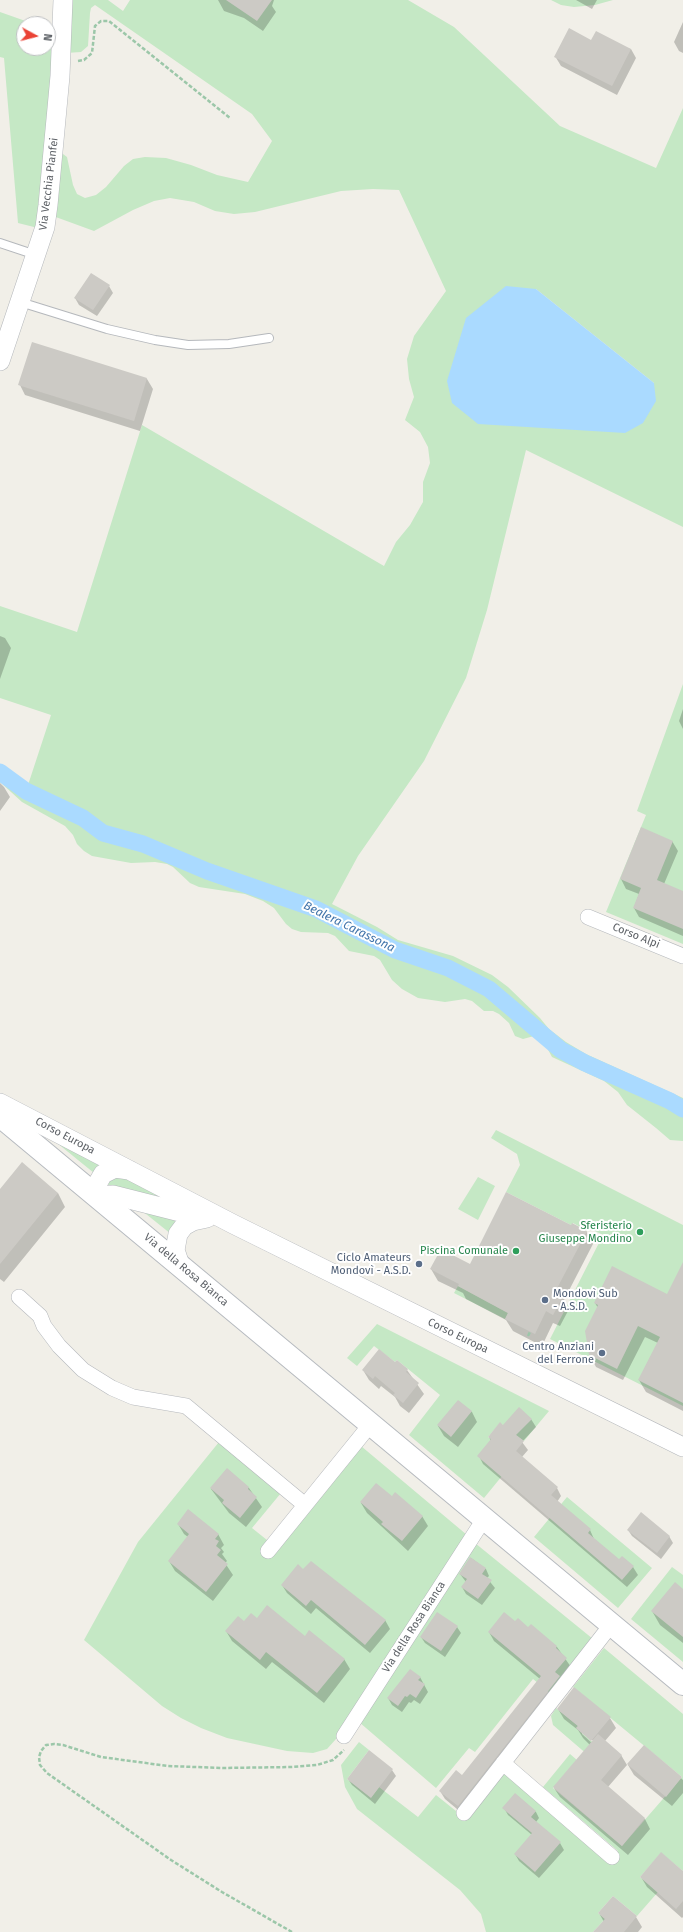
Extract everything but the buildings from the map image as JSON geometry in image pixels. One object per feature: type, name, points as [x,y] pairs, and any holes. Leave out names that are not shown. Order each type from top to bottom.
[{"type":"main road","name":"Via della Rosa Bianca","points":[[0,1116],[683,1684]]},
{"type":"street","name":"Via Vecchia Pianfei","points":[[0,361],[41,241],[48,205],[61,62],[63,0]]},
{"type":"street","name":"Corso Alpi","points":[[588,917],[683,956]]},
{"type":"street","name":"Corso Europa","points":[[0,1103],[233,1224],[683,1447]]},
{"type":"street","name":"Corso Europa","points":[[129,1170],[115,1168],[103,1174],[96,1186],[95,1195],[113,1195],[233,1224]]},
{"type":"street","name":"Corso Europa","points":[[180,1265],[175,1250],[178,1234],[184,1226],[193,1221],[207,1218]]},
{"type":"street","points":[[19,1297],[40,1316],[44,1326],[59,1346],[83,1370],[112,1388],[133,1397],[186,1406],[305,1505]]},
{"type":"street","points":[[268,1551],[370,1425]]},
{"type":"street","name":"Via della Rosa Bianca","points":[[345,1741],[484,1519]]},
{"type":"street","points":[[464,1813],[611,1625]]},
{"type":"street","points":[[502,1763],[612,1857]]},
{"type":"lane","points":[[0,243],[36,255]]},
{"type":"lane","points":[[20,302],[107,329],[155,340],[188,345],[222,344],[269,338]]},
{"type":"path","points":[[61,62],[78,62],[89,56],[94,48],[95,26],[101,21],[109,21],[230,118]]},
{"type":"path","points":[[528,1336],[530,1332]]},
{"type":"path","points":[[292,1932],[222,1892],[171,1860],[47,1773],[40,1765],[39,1757],[41,1751],[46,1745],[54,1744],[63,1745],[101,1757],[168,1766],[223,1768],[291,1767],[317,1765],[333,1760],[345,1741]]},
{"type":"green space","points":[[68,0],[108,0],[123,11],[130,0],[408,0],[454,27],[560,126],[656,168],[683,108],[683,527],[526,450],[487,610],[466,678],[424,761],[358,856],[332,904],[377,927],[398,940],[453,956],[492,975],[508,987],[540,1018],[549,1029],[566,1042],[586,1054],[683,1098],[683,1141],[670,1140],[627,1105],[618,1092],[604,1081],[552,1057],[545,1044],[534,1036],[523,1039],[515,1036],[509,1023],[499,1014],[493,1011],[484,1011],[472,1001],[465,999],[445,1002],[418,998],[402,989],[392,980],[380,960],[374,956],[349,951],[335,936],[328,933],[301,932],[292,929],[286,924],[274,908],[263,901],[245,894],[199,887],[190,883],[173,867],[167,864],[155,862],[131,863],[92,856],[77,844],[73,835],[65,826],[22,802],[0,782],[0,765],[28,785],[51,715],[0,698],[0,606],[77,632],[142,425],[384,566],[396,542],[410,525],[423,502],[423,482],[430,463],[428,447],[420,432],[405,420],[414,397],[409,379],[407,359],[414,336],[446,291],[399,190],[373,189],[341,191],[255,212],[234,214],[215,211],[194,202],[170,198],[154,201],[133,210],[94,231],[53,216],[59,151],[67,157],[73,185],[77,194],[85,198],[96,195],[106,187],[124,166],[133,159],[145,157],[166,158],[191,165],[217,175],[248,182],[272,141],[252,114],[95,5],[91,8],[90,13],[88,46],[81,52],[66,53]],"holes":[[[536,289],[654,383],[478,424]]]},
{"type":"green space","points":[[551,0],[613,0],[595,5],[574,7],[561,5]]},
{"type":"green space","points":[[0,12],[16,18],[16,56],[56,56],[56,47],[57,48],[38,228],[18,223],[4,58],[0,57]]},
{"type":"green space","points":[[683,684],[683,944],[606,912],[646,815],[637,811]]},
{"type":"green space","points":[[41,1130],[107,1166],[94,1173]]},
{"type":"green space","points":[[496,1130],[683,1225],[683,1406],[550,1339],[603,1235],[591,1229],[587,1231],[573,1223],[571,1225],[506,1192],[520,1165],[517,1154],[491,1138]]},
{"type":"green space","points":[[117,1173],[197,1211],[114,1188],[106,1183]]},
{"type":"green space","points":[[478,1177],[495,1186],[478,1220],[458,1209]]},
{"type":"green space","points":[[136,1206],[183,1219],[171,1234]]},
{"type":"green space","points":[[458,1286],[508,1313],[505,1319],[454,1293]]},
{"type":"green space","points":[[377,1324],[549,1411],[524,1441],[500,1423],[488,1437],[491,1439],[502,1476],[484,1498],[409,1435],[440,1395],[397,1360],[395,1362],[374,1346],[357,1366],[347,1358]]},
{"type":"green space","points":[[219,1442],[281,1493],[252,1528],[277,1548],[361,1446],[467,1535],[336,1739],[327,1749],[313,1753],[287,1751],[227,1738],[201,1728],[162,1706],[84,1640],[138,1542]]},
{"type":"green space","points":[[567,1497],[652,1568],[618,1608],[534,1537]]},
{"type":"green space","points":[[475,1543],[593,1639],[550,1693],[533,1679],[475,1752],[469,1748],[436,1788],[359,1722]]},
{"type":"green space","points":[[672,1567],[683,1575],[683,1662],[631,1619]]},
{"type":"green space","points":[[604,1648],[683,1714],[683,1871],[661,1853],[640,1877],[658,1892],[637,1916],[613,1896],[598,1913],[605,1919],[593,1932],[486,1932],[481,1914],[460,1890],[357,1809],[345,1787],[341,1765],[359,1742],[369,1750],[347,1779],[371,1797],[379,1787],[418,1817],[436,1795],[466,1819],[503,1772],[608,1861],[618,1851],[543,1787],[570,1754],[577,1760],[553,1788],[622,1846],[682,1777],[573,1687]]},
{"type":"green space","points":[[556,1708],[578,1726],[576,1728],[612,1758],[603,1768],[553,1725],[551,1716]]},
{"type":"water","points":[[506,286],[536,289],[654,383],[656,401],[643,423],[625,433],[478,424],[452,403],[447,381],[466,318]]},
{"type":"waterway","name":"Bealera Carassona","points":[[0,772],[26,791],[83,818],[103,833],[143,844],[207,871],[316,909],[395,950],[448,968],[489,989],[561,1050],[585,1063],[670,1101],[683,1109]]},
{"type":"place","name":"Sferisterio Giuseppe Mondino","points":[[640,1232]]},
{"type":"place","name":"Piscina Comunale","points":[[516,1251]]},
{"type":"place","name":"Ciclo Amateurs Mondovì - A.S.D.","points":[[419,1264]]},
{"type":"place","name":"Mondovì Sub - A.S.D.","points":[[545,1300]]},
{"type":"place","name":"Centro Anziani del Ferrone","points":[[602,1353]]}]
